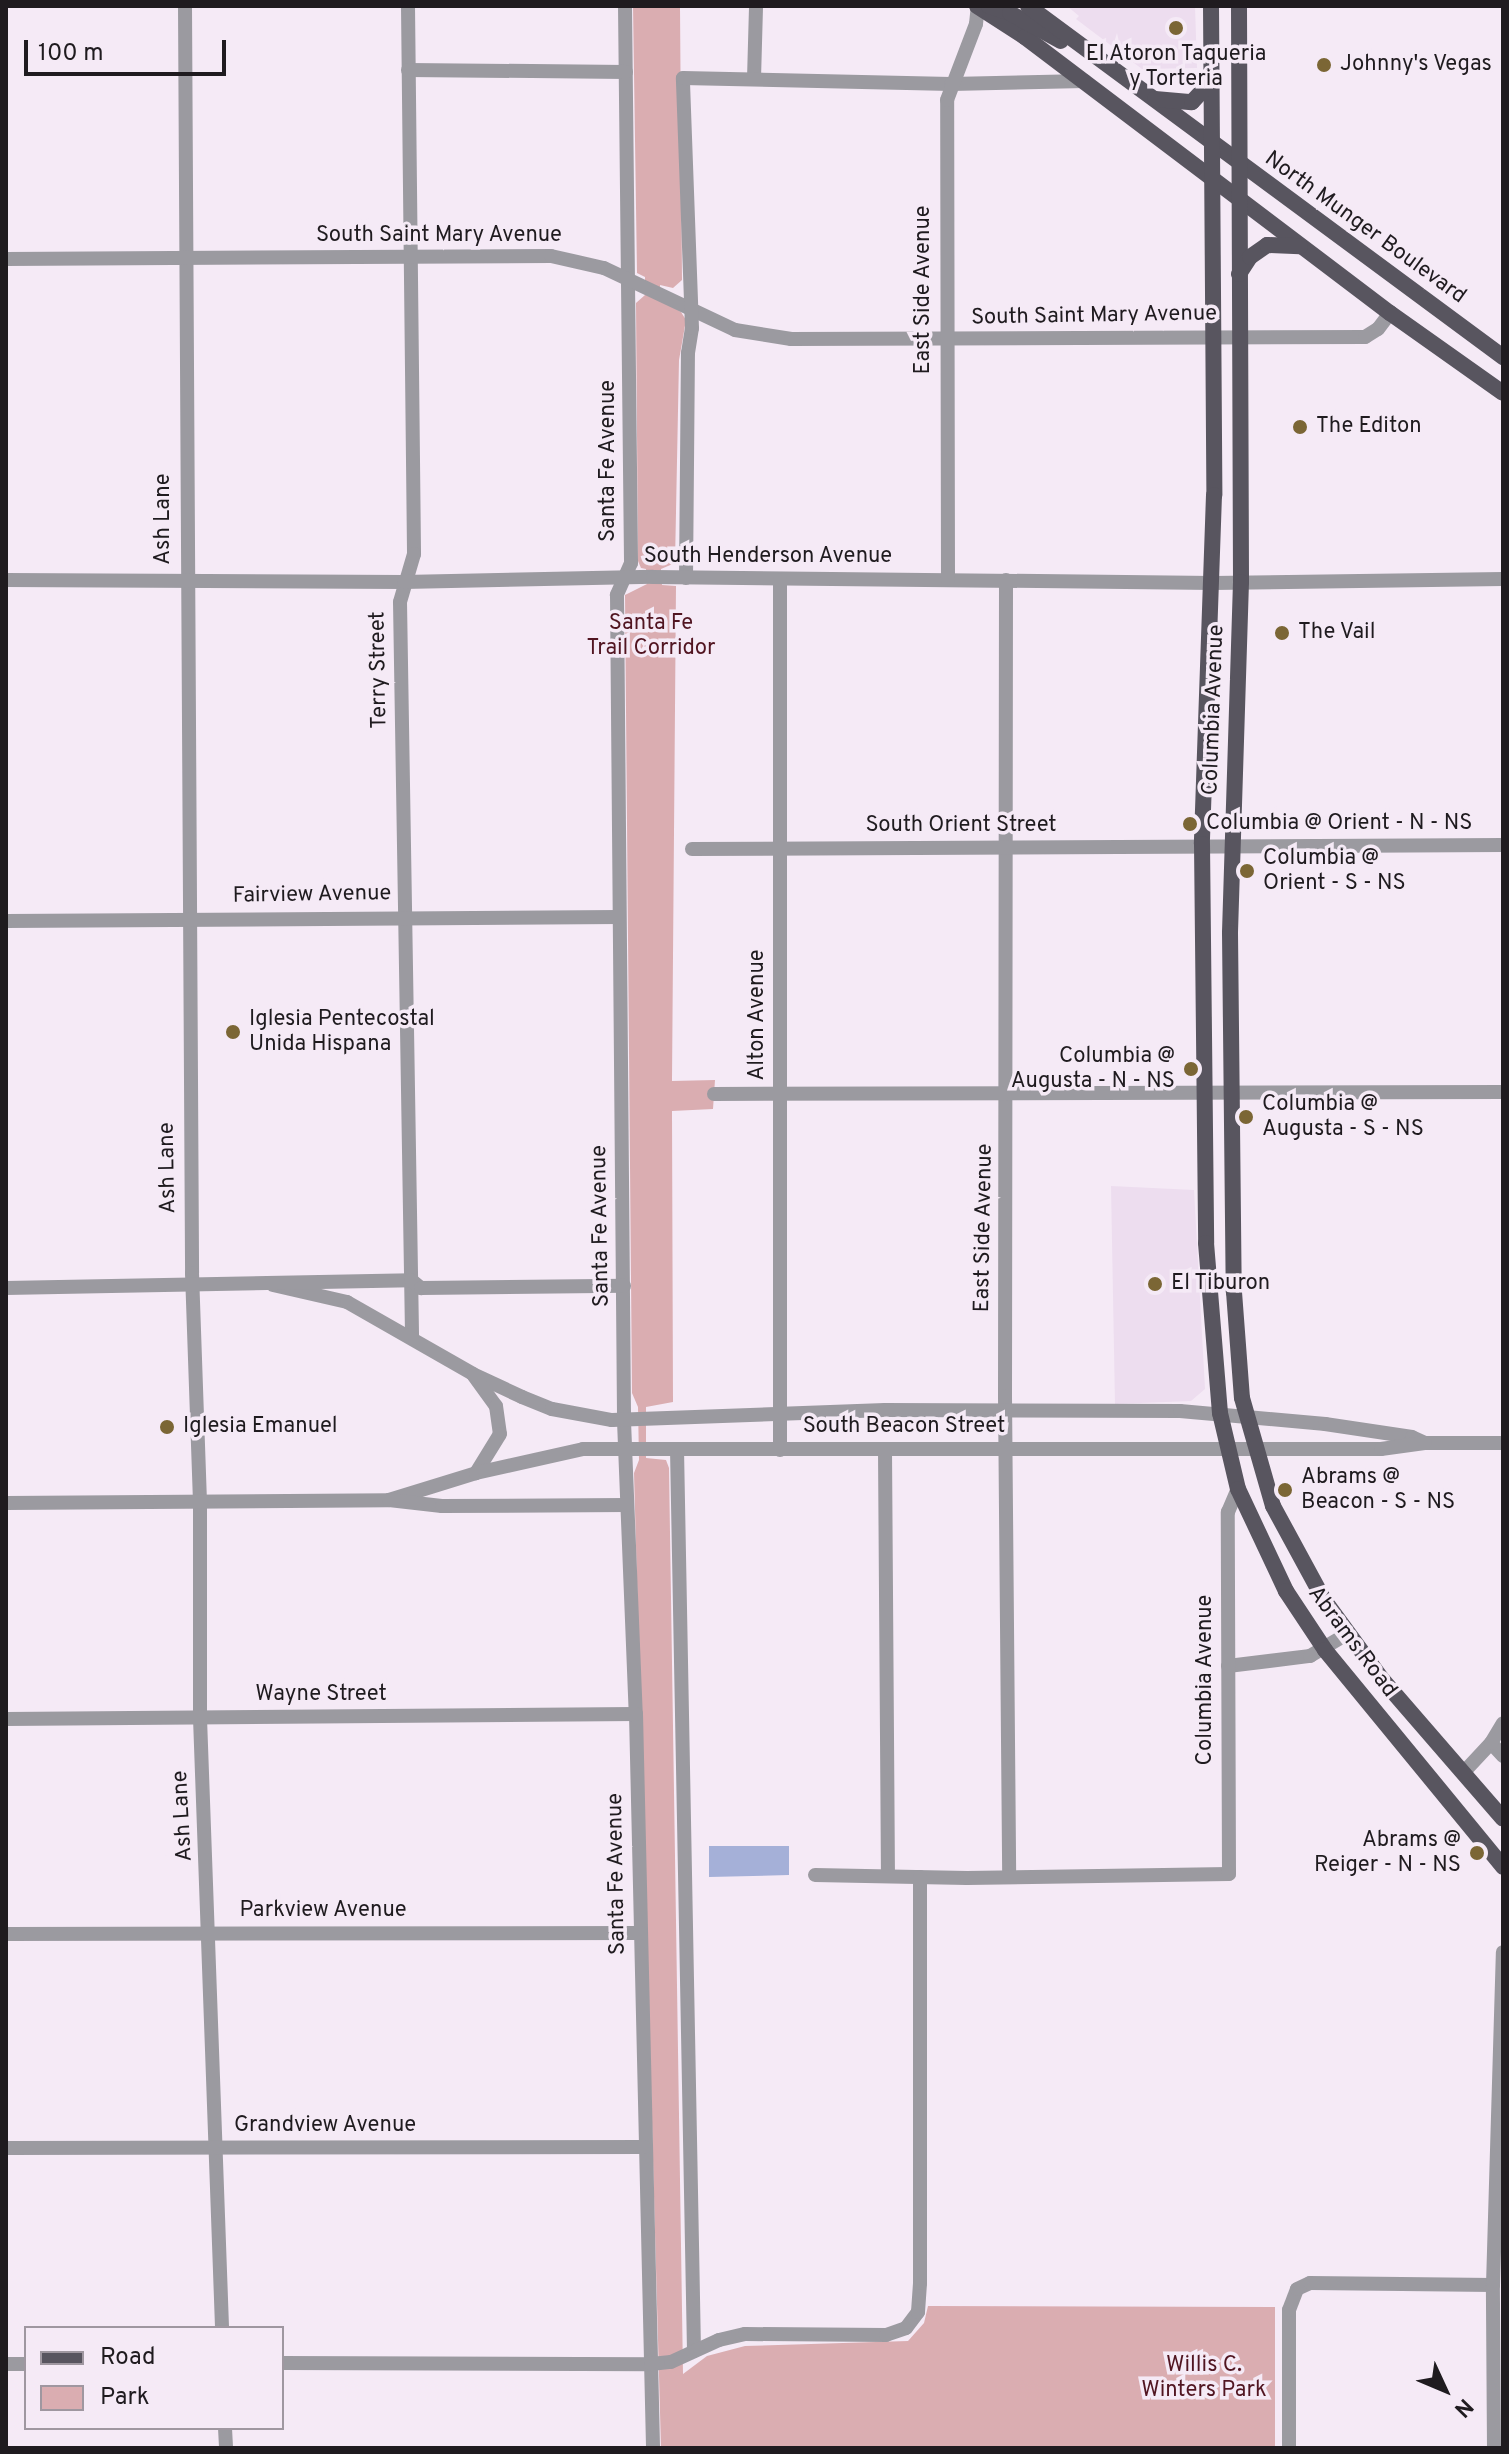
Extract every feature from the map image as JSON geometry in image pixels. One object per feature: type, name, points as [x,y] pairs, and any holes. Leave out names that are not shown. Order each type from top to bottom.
[{"type":"main road","points":[[981,6],[1019,17],[1057,41],[1075,43]]},
{"type":"main road","points":[[981,6],[1085,81],[1390,313],[1503,393]]},
{"type":"main road","name":"Columbia Avenue","points":[[1211,6],[1214,78],[1213,583],[1202,844],[1208,1287],[1220,1413]]},
{"type":"main road","name":"Columbia Avenue","points":[[1239,6],[1241,582],[1231,844],[1231,1093],[1235,1335],[1245,1416]]},
{"type":"main road","points":[[1033,8],[1075,43]]},
{"type":"main road","name":"North Munger Boulevard","points":[[1075,43],[1503,357]]},
{"type":"main road","points":[[1148,97],[1168,103],[1192,102],[1214,78]]},
{"type":"main road","points":[[1239,274],[1250,257],[1267,245],[1286,243],[1303,247]]},
{"type":"main road","name":"Abrams Road","points":[[1220,1413],[1238,1489],[1286,1591],[1325,1650],[1503,1867]]},
{"type":"main road","name":"Abrams Road","points":[[1245,1416],[1253,1447],[1288,1539],[1347,1634],[1503,1818]]},
{"type":"main road","points":[[1452,1804],[1463,1773]]},
{"type":"street","name":"Ash Lane","points":[[185,6],[187,919],[192,1287],[200,1502],[200,1718],[211,1933],[222,2326]]},
{"type":"street","name":"Terry Street","points":[[408,6],[414,554],[400,602],[412,1336]]},
{"type":"street","name":"Santa Fe Avenue","points":[[625,6],[631,563],[617,595],[624,1421],[636,1714],[653,2448]]},
{"type":"street","points":[[754,79],[756,6]]},
{"type":"street","name":"East Side Avenue","points":[[948,580],[947,100],[981,6]]},
{"type":"street","points":[[408,70],[626,72]]},
{"type":"street","points":[[686,578],[688,353],[692,328],[688,307],[683,78],[951,84],[1085,81]]},
{"type":"street","name":"South Saint Mary Avenue","points":[[6,259],[551,256],[576,260],[629,278],[735,330],[764,338],[1365,337],[1378,329],[1390,313]]},
{"type":"street","name":"South Henderson Avenue","points":[[6,580],[404,582],[686,578],[1213,583],[1503,579]]},
{"type":"street","name":"Alton Avenue","points":[[780,580],[780,1450]]},
{"type":"street","name":"East Side Avenue","points":[[1006,580],[1008,1095],[1005,1409],[1009,1877]]},
{"type":"street","name":"South Orient Street","points":[[692,849],[1006,849],[1202,844],[1503,845]]},
{"type":"street","name":"Fairview Avenue","points":[[6,921],[403,916],[619,917]]},
{"type":"street","points":[[714,1094],[1503,1092]]},
{"type":"street","points":[[6,1288],[192,1287],[411,1280],[421,1288],[624,1286]]},
{"type":"street","points":[[273,1285],[347,1302],[412,1336],[473,1374],[496,1406],[500,1434],[476,1473]]},
{"type":"street","name":"South Beacon Street","points":[[473,1374],[552,1409],[624,1421],[1005,1409],[1220,1413],[1382,1432],[1425,1443]]},
{"type":"street","points":[[1425,1443],[1503,1443]]},
{"type":"street","name":"South Beacon Street","points":[[389,1500],[476,1473],[583,1449],[1381,1449],[1425,1443]]},
{"type":"street","points":[[677,1449],[694,2351]]},
{"type":"street","points":[[885,1450],[888,1874]]},
{"type":"street","name":"Columbia Avenue","points":[[1009,1877],[1229,1874],[1228,1512],[1238,1489]]},
{"type":"street","name":"South Beacon Street","points":[[6,1503],[389,1500],[442,1506],[627,1505]]},
{"type":"street","points":[[1228,1666],[1291,1660],[1325,1650],[1347,1634]]},
{"type":"street","name":"Wayne Street","points":[[6,1719],[636,1714]]},
{"type":"street","points":[[1463,1773],[1491,1743],[1503,1723]]},
{"type":"street","points":[[1491,1743],[1503,1756]]},
{"type":"street","points":[[815,1875],[1009,1877]]},
{"type":"street","points":[[284,2363],[651,2364],[671,2362],[719,2340],[745,2334],[896,2334],[913,2321],[919,2306],[920,1877]]},
{"type":"street","name":"Parkview Avenue","points":[[6,1934],[641,1933]]},
{"type":"street","points":[[1494,2448],[1493,2285],[1501,2120],[1503,1952]]},
{"type":"street","name":"Grandview Avenue","points":[[6,2148],[644,2147]]},
{"type":"street","points":[[1289,2448],[1289,2310],[1297,2289],[1310,2283],[1493,2285]]},
{"type":"shaded area","points":[[1067,6],[1195,6],[1197,68],[1142,69],[1076,19],[1079,16]]},
{"type":"shaded area","points":[[1111,1186],[1194,1190],[1205,1389],[1191,1401],[1115,1404]]},
{"type":"green space","points":[[633,6],[680,6],[682,280],[673,288],[660,285],[661,301],[681,312],[686,320],[679,360],[675,563],[661,569],[662,585],[676,586],[672,1081],[715,1080],[713,1109],[672,1111],[673,1402],[646,1407],[646,1458],[666,1460],[669,1468],[683,2374],[707,2356],[745,2346],[908,2341],[924,2323],[928,2306],[1275,2307],[1275,2448],[661,2448],[634,1473],[639,1460],[638,1407],[632,1393],[625,595],[647,584],[646,569],[641,568],[638,561],[636,303],[645,295],[645,277],[637,273]]},
{"type":"water","points":[[709,1846],[789,1846],[789,1875],[709,1877]]},
{"type":"place","name":"El Atoron Taqueria y Torteria","points":[[1176,28]]},
{"type":"place","name":"Johnny's Vegas","points":[[1324,65]]},
{"type":"place","name":"The Editon","points":[[1300,427]]},
{"type":"place","name":"The Vail","points":[[1282,633]]},
{"type":"place","name":"Columbia @ Orient - N - NS","points":[[1190,824]]},
{"type":"place","name":"Columbia @ Orient - S - NS","points":[[1247,871]]},
{"type":"place","name":"Iglesia Pentecostal Unida Hispana","points":[[233,1032]]},
{"type":"place","name":"Columbia @ Augusta - N - NS","points":[[1191,1069]]},
{"type":"place","name":"Columbia @ Augusta - S - NS","points":[[1246,1117]]},
{"type":"place","name":"El Tiburon","points":[[1155,1284]]},
{"type":"place","name":"Iglesia Emanuel","points":[[167,1427]]},
{"type":"place","name":"Abrams @ Beacon - S - NS","points":[[1285,1490]]},
{"type":"place","name":"Abrams @ Reiger - N - NS","points":[[1477,1853]]},
{"type":"park label","name":"Santa Fe Trail Corridor","points":[[651,636]]},
{"type":"park label","name":"Willis C. Winters Park","points":[[1204,2378]]}]
